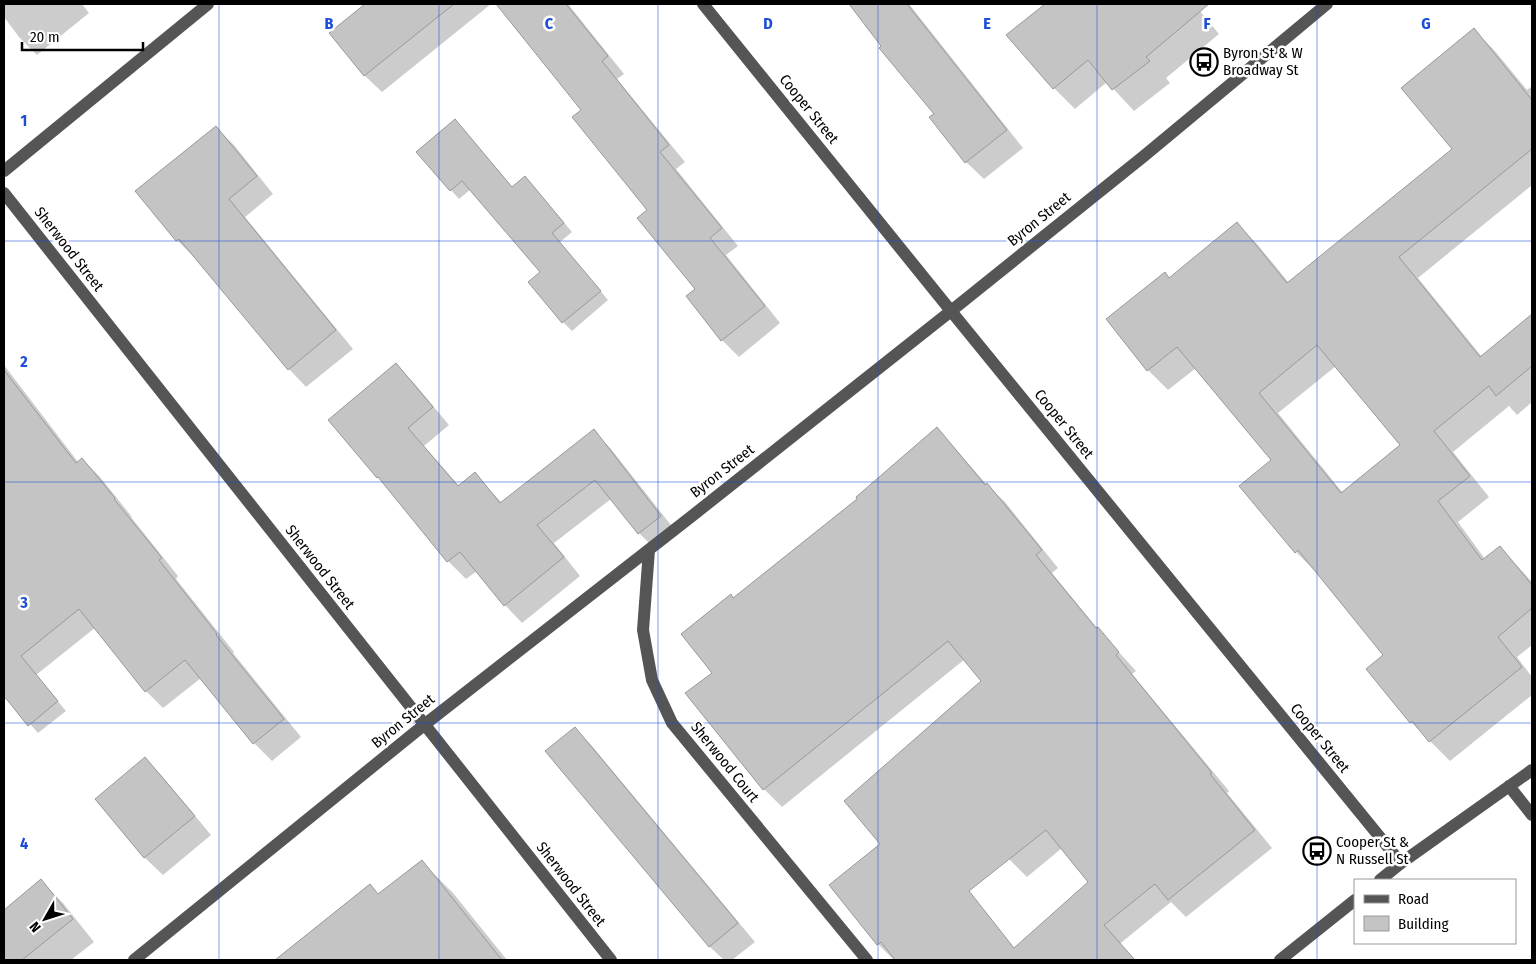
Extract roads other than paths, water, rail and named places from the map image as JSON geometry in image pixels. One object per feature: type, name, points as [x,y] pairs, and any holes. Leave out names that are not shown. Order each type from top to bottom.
[{"type":"street","points":[[4,171],[208,4]]},
{"type":"street","name":"Cooper Street","points":[[703,4],[1401,863]]},
{"type":"street","name":"Byron Street","points":[[134,960],[424,725],[951,311],[1144,156],[1327,4]]},
{"type":"street","name":"Sherwood Street","points":[[4,193],[611,960]]},
{"type":"street","name":"Sherwood Court","points":[[649,550],[643,630],[652,680],[672,723],[866,960]]},
{"type":"street","points":[[1381,879],[1532,770]]},
{"type":"street","points":[[1509,786],[1532,815]]},
{"type":"street","points":[[1280,960],[1354,901]]},
{"type":"place","name":"Byron St & W Broadway St","points":[[1204,62]]},
{"type":"place","name":"Cooper St & N Russell St","points":[[1317,851]]}]
